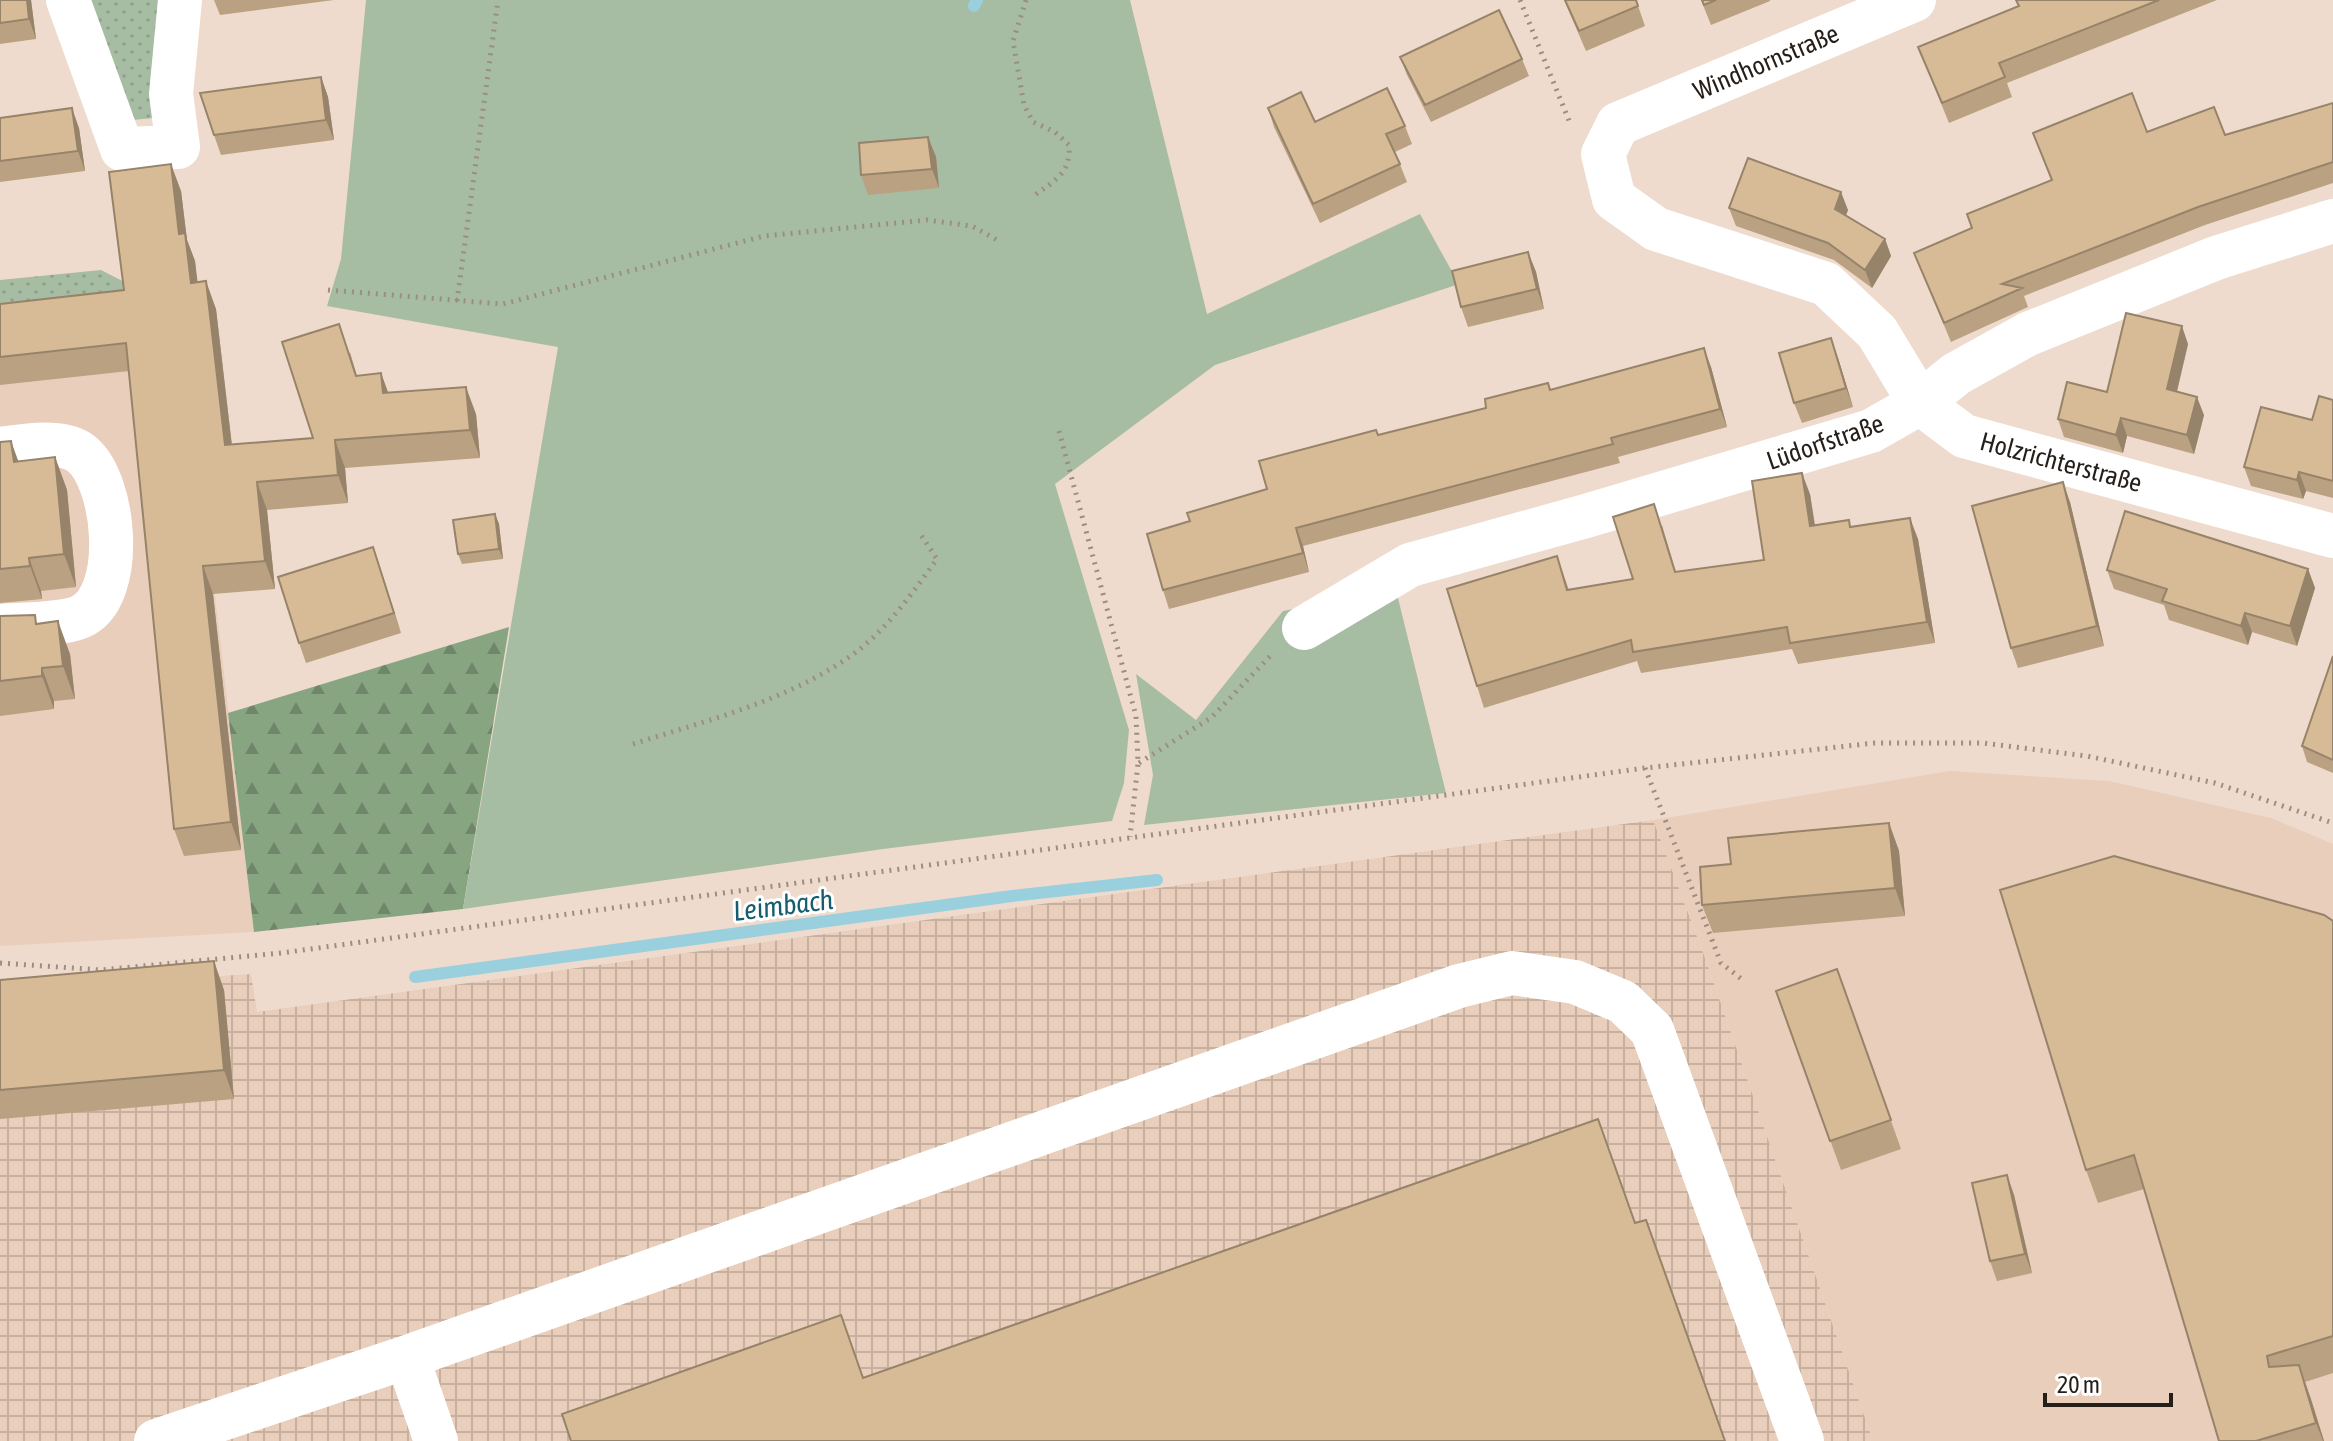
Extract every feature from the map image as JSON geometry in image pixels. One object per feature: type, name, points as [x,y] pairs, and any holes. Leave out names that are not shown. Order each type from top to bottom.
[{"type":"street","points":[[68,0],[122,149],[178,147],[171,94],[180,0]]},
{"type":"street","name":"Windhornstraße","points":[[1618,124],[1914,0]]},
{"type":"street","name":"Holzrichterstraße","points":[[1618,124],[1603,154],[1614,199],[1656,229],[1826,284],[1877,332],[1920,403],[1964,436],[2333,536]]},
{"type":"street","name":"Lüdorfstraße","points":[[1304,628],[1410,565],[1871,431],[1920,403],[1956,374],[2028,334],[2216,258],[2333,221]]},
{"type":"street","points":[[0,449],[41,444],[77,451],[97,471],[109,514],[111,572],[98,601],[80,617],[0,626]]},
{"type":"street","points":[[156,1441],[407,1357],[1429,996],[1512,973],[1575,982],[1623,1002],[1652,1030],[1802,1441]]},
{"type":"street","points":[[407,1357],[436,1441]]},
{"type":"path","points":[[457,301],[498,0]]},
{"type":"path","points":[[1026,0],[1013,41],[1024,105],[1033,122],[1055,132],[1069,145],[1070,158],[1063,177],[1032,197]]},
{"type":"path","points":[[1520,0],[1572,128]]},
{"type":"path","points":[[328,290],[503,304],[764,236],[927,220],[972,226],[999,241]]},
{"type":"path","points":[[1059,431],[1136,716],[1138,763],[1130,837]]},
{"type":"path","points":[[633,744],[782,696],[854,654],[905,603],[937,559],[919,532]]},
{"type":"path","points":[[1138,763],[1212,717],[1277,649],[1304,628]]},
{"type":"path","points":[[0,963],[101,970],[281,953],[1645,768],[1875,743],[1983,743],[2087,756],[2215,783],[2333,823]]},
{"type":"path","points":[[1645,768],[1721,963],[1744,981]]},
{"type":"shaded area","points":[[182,311],[254,932],[0,946],[0,331]]},
{"type":"shaded area","points":[[1950,771],[2109,781],[2271,818],[2333,844],[2333,1441],[1873,1441],[1705,958],[1653,820]]},
{"type":"shaded area","points":[[1653,820],[1705,958],[1873,1441],[0,1441],[0,990],[251,974],[257,1012]]},
{"type":"green space","points":[[80,0],[166,0],[153,118],[123,121]]},
{"type":"green space","points":[[366,0],[1130,0],[1207,314],[1420,214],[1459,284],[1215,365],[1055,484],[1129,730],[1124,783],[1112,821],[883,849],[463,909],[558,347],[327,306],[341,259]]},
{"type":"green space","points":[[101,270],[142,291],[0,331],[0,280]]},
{"type":"green space","points":[[1396,590],[1446,793],[1144,825],[1153,775],[1136,674],[1196,720],[1283,611]]},
{"type":"green space","points":[[509,627],[463,909],[254,932],[228,713]]},
{"type":"building","points":[[0,0],[27,0],[29,19],[0,23]]},
{"type":"building","points":[[1565,0],[1636,0],[1638,6],[1579,31]]},
{"type":"building","points":[[2016,0],[2159,0],[1999,63],[2005,77],[1942,103],[1918,47],[2019,6]]},
{"type":"building","points":[[1499,10],[1522,59],[1425,105],[1400,57]]},
{"type":"building","points":[[321,77],[326,120],[214,135],[200,93]]},
{"type":"building","points":[[1387,88],[1405,126],[1386,134],[1400,164],[1313,204],[1268,108],[1301,92],[1315,122]]},
{"type":"building","points":[[2132,93],[2147,132],[2214,107],[2225,135],[2333,103],[2333,162],[2198,207],[2002,284],[2022,288],[1944,323],[1914,253],[1972,228],[1967,214],[2052,180],[2033,133]]},
{"type":"building","points":[[72,108],[78,151],[0,161],[0,118]]},
{"type":"building","points":[[928,137],[932,169],[861,175],[859,143]]},
{"type":"building","points":[[1748,158],[1841,192],[1835,209],[1885,239],[1865,270],[1828,243],[1729,208]]},
{"type":"building","points":[[171,164],[179,234],[185,233],[191,283],[206,281],[225,445],[313,438],[282,342],[339,324],[356,376],[381,373],[383,393],[466,387],[470,430],[335,440],[338,475],[257,482],[265,561],[203,566],[231,822],[174,829],[126,343],[0,357],[0,304],[124,290],[109,172]]},
{"type":"building","points":[[1528,252],[1537,289],[1461,307],[1452,271]]},
{"type":"building","points":[[2126,313],[2182,326],[2167,389],[2197,397],[2187,435],[2121,418],[2116,435],[2058,419],[2067,382],[2107,392]]},
{"type":"building","points":[[1831,338],[1846,388],[1794,403],[1779,353]]},
{"type":"building","points":[[1704,348],[1720,409],[1611,438],[1613,444],[1296,528],[1303,553],[1163,590],[1147,534],[1190,521],[1187,513],[1267,489],[1259,461],[1376,430],[1378,435],[1486,408],[1485,399],[1548,383],[1550,390]]},
{"type":"building","points":[[2319,396],[2333,400],[2333,481],[2299,472],[2297,480],[2244,467],[2261,407],[2312,420]]},
{"type":"building","points":[[11,441],[14,462],[55,457],[64,554],[29,558],[30,566],[0,569],[0,442]]},
{"type":"building","points":[[1802,473],[1810,526],[1849,520],[1850,527],[1910,518],[1927,622],[1790,643],[1787,627],[1633,652],[1631,640],[1477,686],[1447,589],[1557,556],[1567,590],[1633,579],[1613,517],[1654,504],[1675,572],[1764,560],[1752,481]]},
{"type":"building","points":[[2063,482],[2097,626],[2011,648],[1972,506]]},
{"type":"building","points":[[2125,511],[2308,569],[2290,626],[2245,613],[2241,626],[2162,601],[2167,589],[2107,570]]},
{"type":"building","points":[[495,514],[499,549],[458,554],[453,520]]},
{"type":"building","points":[[373,547],[394,613],[299,643],[278,577]]},
{"type":"building","points":[[35,615],[36,624],[58,621],[63,666],[42,668],[42,676],[0,681],[0,616]]},
{"type":"building","points":[[2333,656],[2333,760],[2302,746]]},
{"type":"building","points":[[1889,823],[1895,888],[1702,905],[1700,867],[1731,864],[1728,838]]},
{"type":"building","points":[[2114,856],[2324,915],[2333,921],[2333,1336],[2267,1356],[2269,1367],[2299,1365],[2316,1423],[2256,1441],[2219,1441],[2134,1155],[2086,1170],[2000,890]]},
{"type":"building","points":[[214,961],[224,1070],[0,1090],[0,980]]},
{"type":"building","points":[[1837,969],[1891,1120],[1830,1141],[1776,991]]},
{"type":"building","points":[[1598,1119],[1635,1223],[1646,1220],[1725,1441],[571,1441],[562,1414],[841,1315],[863,1378]]},
{"type":"building","points":[[2007,1175],[2025,1254],[1990,1261],[1972,1183]]},
{"type":"waterway","points":[[974,6],[977,0]]},
{"type":"waterway","name":"Leimbach","points":[[415,977],[1012,896],[1157,880]]}]
